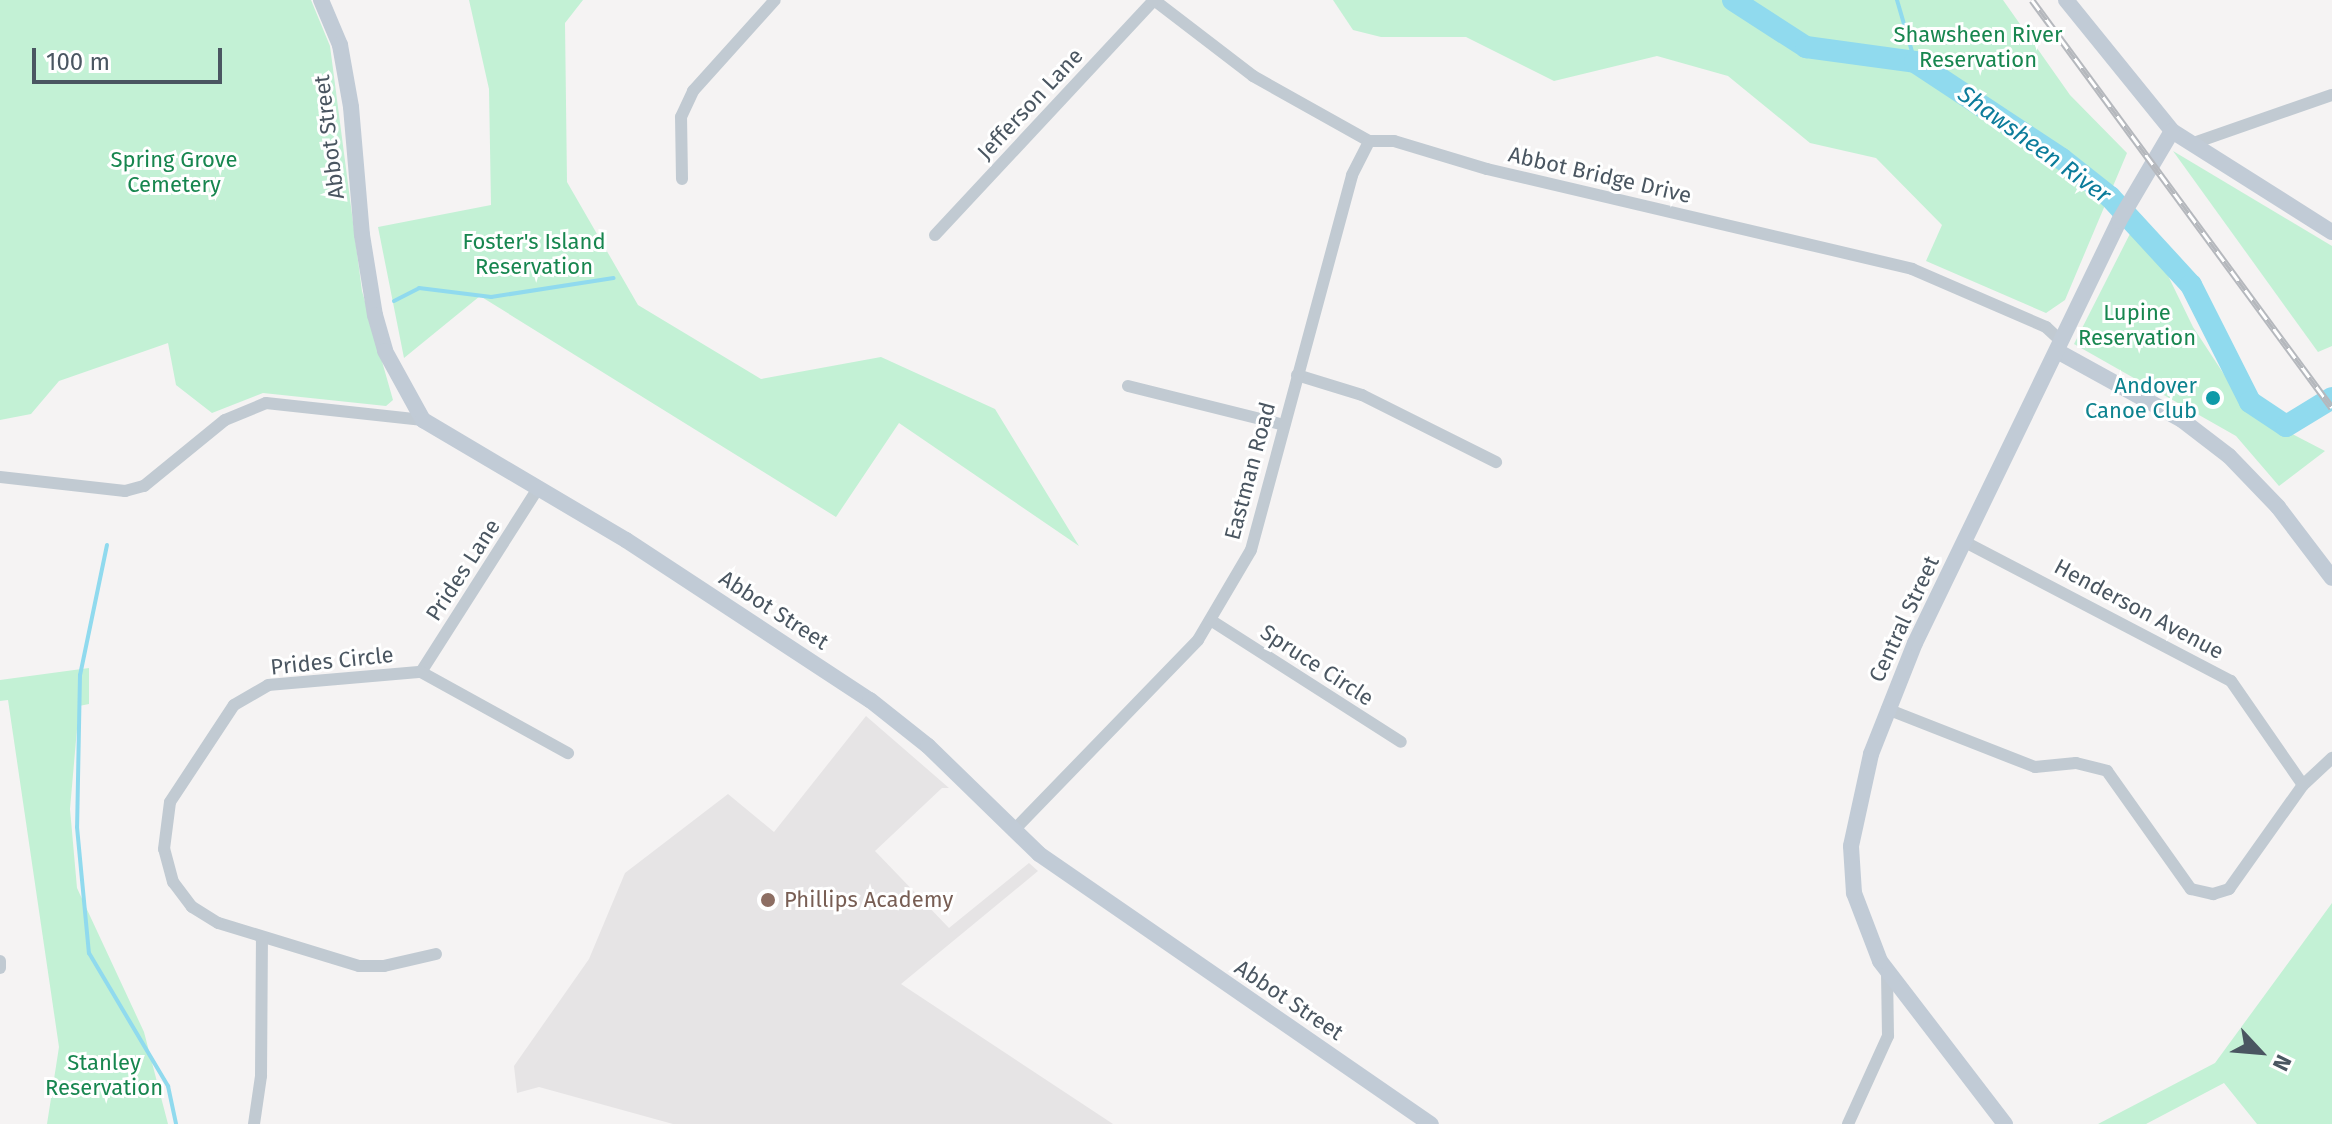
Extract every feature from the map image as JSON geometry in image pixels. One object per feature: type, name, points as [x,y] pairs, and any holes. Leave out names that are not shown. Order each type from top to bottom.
[{"type":"street","name":"Abbot Street","points":[[321,0],[340,45],[351,107],[362,235],[375,315],[385,351],[423,420],[671,568],[870,700],[928,746],[1013,831],[1138,924],[1431,1124]]},
{"type":"street","points":[[682,179],[681,117],[693,91],[775,0]]},
{"type":"street","name":"Abbot Bridge Drive","points":[[1154,0],[1253,76],[1369,141],[1394,141],[1487,169],[1912,269],[2046,327],[2059,346]]},
{"type":"street","name":"Jefferson Lane","points":[[935,235],[1154,0]]},
{"type":"street","points":[[2066,0],[2172,131],[2332,232]]},
{"type":"street","points":[[2191,144],[2332,95]]},
{"type":"street","name":"Central Street","points":[[2005,1124],[1887,970],[1854,893],[1851,846],[1861,791],[1887,709],[2132,194],[2172,131]]},
{"type":"street","name":"Eastman Road","points":[[1013,831],[1212,621],[1251,550],[1352,175],[1369,141]]},
{"type":"street","points":[[2059,346],[2182,420],[2229,456],[2278,507],[2332,578]]},
{"type":"street","points":[[1297,375],[1362,395],[1496,462]]},
{"type":"street","points":[[1128,386],[1284,425]]},
{"type":"street","points":[[0,477],[125,491],[144,486],[225,420],[266,403],[423,420]]},
{"type":"street","name":"Prides Lane","points":[[421,672],[537,490]]},
{"type":"street","name":"Henderson Avenue","points":[[1965,542],[2231,681],[2303,785]]},
{"type":"street","name":"Spruce Circle","points":[[1212,621],[1401,742]]},
{"type":"street","name":"Prides Circle","points":[[436,954],[384,966],[359,966],[218,923],[181,894],[164,849],[170,802],[234,705],[268,685],[421,672],[568,753]]},
{"type":"street","points":[[1887,709],[2035,767],[2076,763],[2107,771],[2191,889],[2213,894],[2229,889],[2303,785],[2332,758]]},
{"type":"street","points":[[254,1124],[261,1076],[262,937]]},
{"type":"street","points":[[0,961],[0,968]]},
{"type":"street","points":[[1848,1124],[1888,1036],[1887,970]]},
{"type":"shaded area","name":"Phillips Academy","points":[[866,716],[949,788],[942,788],[875,851],[949,928],[1029,863],[1038,871],[901,984],[1113,1124],[673,1124],[539,1087],[517,1093],[514,1066],[589,959],[625,873],[728,794],[774,832]]},
{"type":"green space","name":"Spring Grove Cemetery","points":[[0,0],[311,0],[330,46],[362,291],[393,400],[386,406],[263,393],[212,413],[176,385],[168,343],[59,381],[31,414],[0,420]]},
{"type":"green space","name":"Foster's Island Reservation","points":[[469,0],[583,0],[565,23],[567,182],[638,305],[761,379],[881,357],[995,409],[1079,546],[899,423],[836,517],[480,296],[404,358],[378,227],[491,205],[489,89]]},
{"type":"green space","name":"Shawsheen River Reservation","points":[[1333,0],[2003,0],[2070,95],[2127,153],[2065,300],[2046,313],[1926,261],[1942,225],[1876,158],[1810,143],[1728,76],[1657,56],[1554,81],[1466,37],[1381,37],[1353,30]]},
{"type":"green space","points":[[2173,151],[2332,246],[2332,346],[2318,352]]},
{"type":"green space","name":"Lupine Reservation","points":[[2139,216],[2193,327],[2248,411],[2325,451],[2279,486],[2236,436],[2074,344]]},
{"type":"green space","name":"Stanley Reservation","points":[[89,668],[89,704],[79,706],[70,809],[77,888],[144,1032],[168,1124],[47,1124],[59,1047],[8,700],[0,701],[0,680]]},
{"type":"green space","points":[[2332,903],[2332,1124],[2257,1124],[2224,1083],[2146,1124],[2098,1124],[2215,1063]]},
{"type":"waterway","name":"Shawsheen River","points":[[1733,0],[1806,47],[1915,62],[2062,159],[2110,197],[2191,285],[2250,402],[2286,426],[2332,398]]},
{"type":"waterway","points":[[1897,0],[1915,62]]},
{"type":"waterway","points":[[394,301],[419,288],[491,297],[614,278]]},
{"type":"waterway","points":[[107,545],[80,675],[77,827],[89,953],[168,1086],[176,1124]]},
{"type":"railway","points":[[2032,0],[2332,408]]},
{"type":"place","name":"Andover Canoe Club","points":[[2213,398]]},
{"type":"place","name":"Phillips Academy","points":[[768,900]]}]
